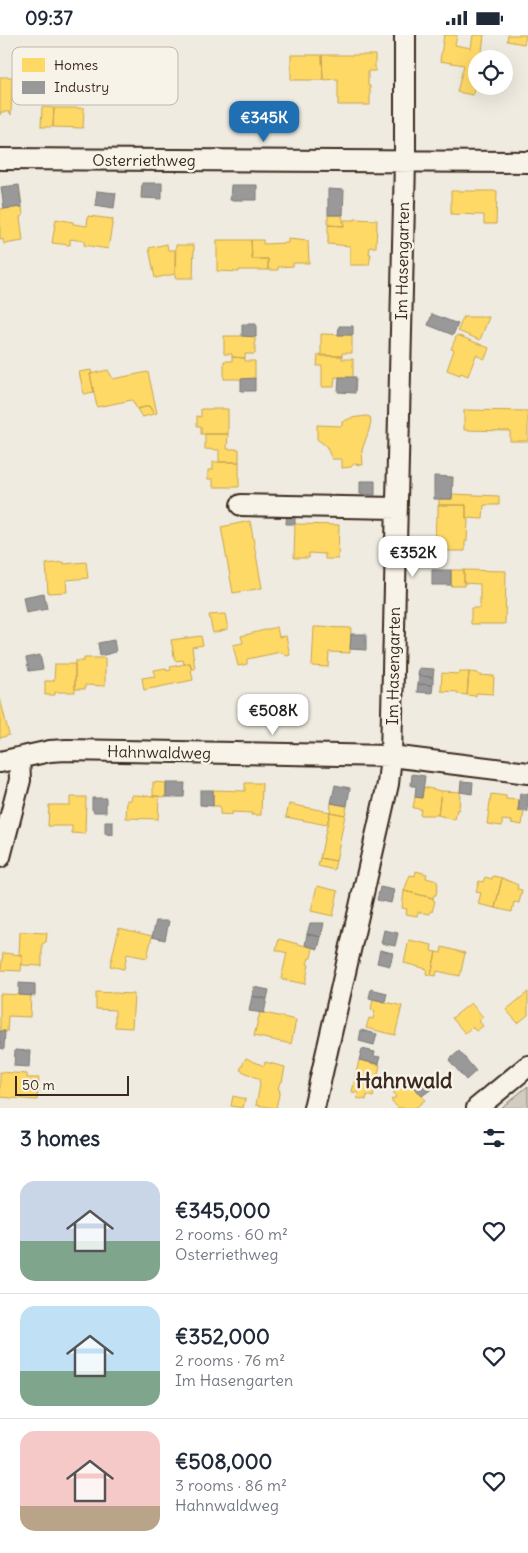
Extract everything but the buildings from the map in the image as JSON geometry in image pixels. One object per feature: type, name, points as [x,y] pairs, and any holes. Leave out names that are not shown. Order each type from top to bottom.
[{"type":"street","name":"Im Hasengarten","points":[[314,1108],[388,784],[391,756],[405,161],[405,35]]},
{"type":"street","name":"Osterriethweg","points":[[0,159],[528,162]]},
{"type":"street","points":[[241,505],[397,508]]},
{"type":"street","name":"Hahnwaldweg","points":[[9,760],[50,751],[66,750],[391,756],[528,773]]},
{"type":"street","points":[[0,857],[20,780],[9,760]]},
{"type":"street","points":[[477,1108],[528,1066]]},
{"type":"shaded area","points":[[528,1086],[528,1108],[501,1108]]},
{"type":"district","name":"Hahnwald","points":[[404,1080]]}]
